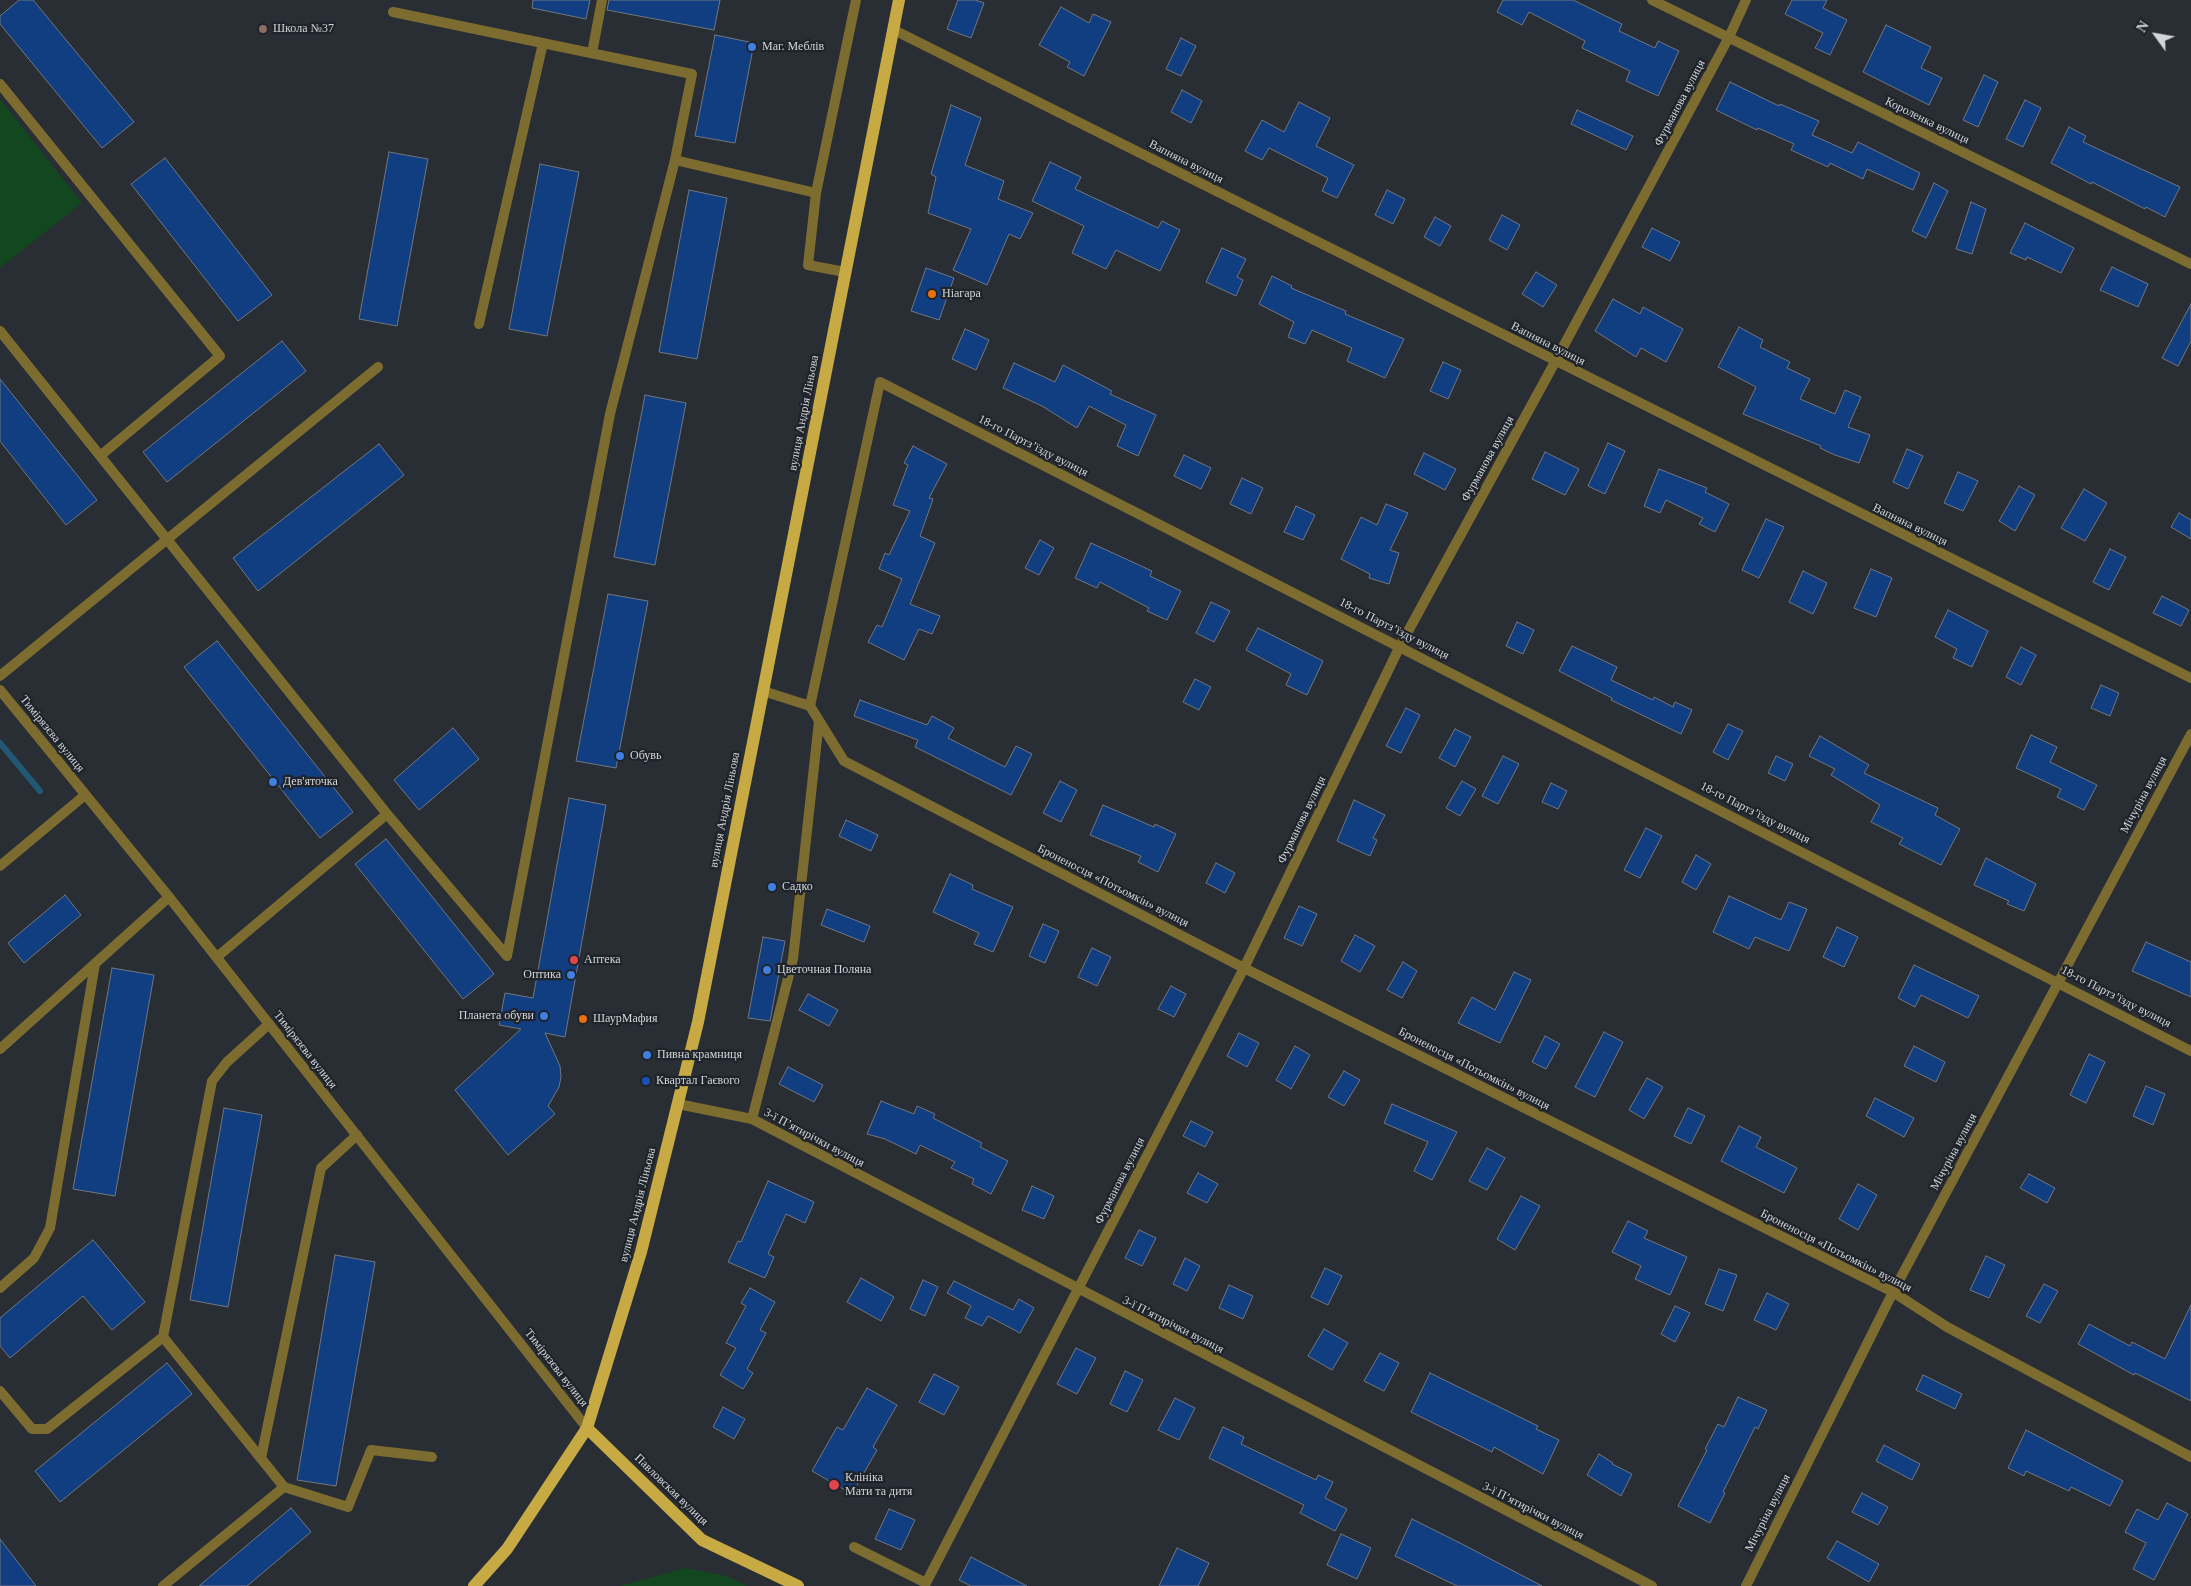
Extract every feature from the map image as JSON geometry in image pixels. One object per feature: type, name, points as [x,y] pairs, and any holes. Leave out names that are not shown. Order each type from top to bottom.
[{"type":"main road","name":"вулиця Андрія Ліньова","points":[[474,1586],[507,1549],[587,1428],[641,1252],[698,1022],[900,0]]},
{"type":"main road","name":"Павловская вулиця","points":[[587,1428],[702,1540],[798,1586]]},
{"type":"street","points":[[592,53],[602,0]]},
{"type":"street","points":[[846,272],[808,265],[816,193],[856,0]]},
{"type":"street","name":"Короленка вулиця","points":[[1652,0],[2191,264]]},
{"type":"street","name":"Фурманова вулиця","points":[[854,1547],[926,1583],[1244,968],[1400,646],[1555,362],[1729,37],[1746,0]]},
{"type":"street","points":[[0,331],[387,814],[507,956],[610,414],[675,160],[692,74],[393,12]]},
{"type":"street","name":"Вапняна вулиця","points":[[894,30],[1555,362],[2191,678]]},
{"type":"street","points":[[479,324],[543,43]]},
{"type":"street","points":[[0,84],[220,356],[100,456]]},
{"type":"street","points":[[675,160],[816,193]]},
{"type":"street","points":[[0,676],[378,367]]},
{"type":"street","name":"18-го Партз’їзду вулиця","points":[[810,706],[880,382],[2191,1050]]},
{"type":"street","name":"Тимірязєва вулиця","points":[[0,690],[217,957],[587,1428]]},
{"type":"street","points":[[763,691],[810,706]]},
{"type":"street","name":"Броненосця «Потьомкін» вулиця","points":[[810,706],[844,761],[1244,968],[1893,1292],[1947,1327],[2191,1457]]},
{"type":"street","points":[[752,1119],[793,959],[820,721]]},
{"type":"street","name":"Мічуріна вулиця","points":[[1746,1586],[1893,1292],[2191,734]]},
{"type":"street","points":[[0,866],[85,795]]},
{"type":"street","points":[[217,957],[387,814]]},
{"type":"street","points":[[0,1049],[169,897]]},
{"type":"street","points":[[0,1288],[34,1258],[50,1228],[95,964]]},
{"type":"street","points":[[0,1391],[32,1429],[47,1429],[163,1337],[212,1081],[226,1062],[269,1024]]},
{"type":"street","name":"3-ї П’ятирічки вулиця","points":[[678,1104],[752,1119],[1078,1290],[1652,1586]]},
{"type":"street","points":[[261,1458],[321,1168],[356,1135]]},
{"type":"street","points":[[163,1337],[284,1487],[348,1507],[371,1450],[432,1457]]},
{"type":"street","points":[[163,1586],[284,1487]]},
{"type":"green space","points":[[0,99],[82,203],[0,268]]},
{"type":"green space","points":[[685,1568],[727,1576],[747,1586],[620,1586]]},
{"type":"building","points":[[19,0],[33,0],[134,122],[102,148],[0,24],[0,16]]},
{"type":"building","points":[[533,0],[590,0],[586,19],[532,8]]},
{"type":"building","points":[[609,0],[720,0],[714,30],[607,10]]},
{"type":"building","points":[[958,0],[975,0],[984,3],[971,38],[947,29]]},
{"type":"building","points":[[1503,0],[1573,0],[1622,24],[1619,31],[1655,48],[1658,41],[1679,51],[1658,96],[1626,81],[1630,71],[1582,48],[1585,41],[1529,12],[1522,25],[1497,12]]},
{"type":"building","points":[[1792,0],[1827,0],[1823,8],[1847,20],[1830,55],[1815,48],[1823,33],[1785,14]]},
{"type":"building","points":[[1061,7],[1089,23],[1093,14],[1111,22],[1084,76],[1067,67],[1070,62],[1039,45]]},
{"type":"building","points":[[1886,25],[1931,47],[1921,68],[1942,78],[1929,105],[1863,72]]},
{"type":"building","points":[[715,35],[754,43],[735,143],[695,136]]},
{"type":"building","points":[[1181,38],[1196,46],[1181,76],[1166,69]]},
{"type":"building","points":[[1984,75],[1998,82],[1978,127],[1963,120]]},
{"type":"building","points":[[1730,82],[1779,106],[1780,104],[1819,121],[1812,135],[1852,153],[1858,142],[1920,173],[1913,190],[1867,169],[1863,179],[1830,163],[1828,167],[1791,150],[1794,144],[1758,128],[1757,130],[1716,110]]},
{"type":"building","points":[[1182,90],[1202,101],[1191,123],[1171,112]]},
{"type":"building","points":[[2025,100],[2041,108],[2023,147],[2006,139]]},
{"type":"building","points":[[1299,102],[1330,118],[1316,146],[1354,165],[1337,198],[1322,191],[1328,178],[1269,148],[1262,160],[1245,151],[1262,120],[1284,132]]},
{"type":"building","points":[[951,105],[981,118],[965,165],[1004,181],[998,199],[1033,213],[1020,239],[1009,234],[987,285],[953,270],[971,229],[928,213],[936,177],[931,174]]},
{"type":"building","points":[[1577,110],[1633,136],[1626,150],[1571,124]]},
{"type":"building","points":[[2069,127],[2086,136],[2083,142],[2180,187],[2165,217],[2092,182],[2091,184],[2051,163]]},
{"type":"building","points":[[389,152],[428,159],[397,326],[359,319]]},
{"type":"building","points":[[165,158],[272,295],[238,321],[131,184]]},
{"type":"building","points":[[1050,162],[1081,177],[1075,189],[1158,228],[1162,221],[1180,230],[1160,271],[1116,250],[1106,269],[1072,253],[1084,226],[1032,201]]},
{"type":"building","points":[[540,164],[579,172],[547,336],[509,329]]},
{"type":"building","points":[[1934,183],[1948,191],[1926,238],[1912,231]]},
{"type":"building","points":[[689,190],[727,198],[697,359],[659,352]]},
{"type":"building","points":[[1387,190],[1405,199],[1393,224],[1375,215]]},
{"type":"building","points":[[1971,202],[1986,209],[1972,254],[1956,249]]},
{"type":"building","points":[[1502,215],[1520,225],[1507,250],[1489,240]]},
{"type":"building","points":[[1435,217],[1451,226],[1440,246],[1424,237]]},
{"type":"building","points":[[2025,223],[2074,248],[2061,273],[2027,257],[2026,260],[2010,253]]},
{"type":"building","points":[[1652,228],[1680,242],[1670,261],[1642,247]]},
{"type":"building","points":[[1222,248],[1246,259],[1237,277],[1243,280],[1236,296],[1206,282]]},
{"type":"building","points":[[2112,267],[2148,284],[2138,307],[2100,290]]},
{"type":"building","name":"Ніагара","points":[[926,268],[954,278],[939,320],[911,311]]},
{"type":"building","points":[[1536,272],[1557,285],[1543,307],[1522,294]]},
{"type":"building","points":[[1272,276],[1292,286],[1291,288],[1346,311],[1345,314],[1404,339],[1385,378],[1347,361],[1352,348],[1312,330],[1305,344],[1288,337],[1294,322],[1259,304]]},
{"type":"building","points":[[1613,299],[1640,314],[1643,307],[1683,329],[1666,362],[1641,348],[1636,357],[1595,331]]},
{"type":"building","points":[[2191,304],[2191,341],[2178,366],[2162,358]]},
{"type":"building","points":[[1739,327],[1763,340],[1760,347],[1790,362],[1787,368],[1810,379],[1800,399],[1835,414],[1845,390],[1861,397],[1848,427],[1870,435],[1859,463],[1835,455],[1820,448],[1821,446],[1743,414],[1756,387],[1718,367]]},
{"type":"building","points":[[965,329],[989,340],[976,370],[952,359]]},
{"type":"building","points":[[282,341],[306,371],[167,482],[143,452]]},
{"type":"building","points":[[1443,362],[1461,370],[1448,399],[1430,391]]},
{"type":"building","points":[[1014,363],[1055,382],[1063,365],[1112,391],[1110,394],[1156,415],[1138,456],[1117,446],[1126,425],[1089,406],[1077,428],[1042,406],[1003,388]]},
{"type":"building","points":[[0,379],[97,500],[66,525],[0,441]]},
{"type":"building","points":[[645,395],[686,403],[655,565],[614,557]]},
{"type":"building","points":[[1608,443],[1625,451],[1605,494],[1588,486]]},
{"type":"building","points":[[379,444],[404,475],[258,591],[233,558]]},
{"type":"building","points":[[913,446],[947,464],[929,498],[933,499],[920,536],[935,543],[910,604],[940,616],[932,634],[919,629],[904,660],[868,642],[877,625],[882,627],[902,579],[879,569],[885,553],[889,555],[910,511],[893,505],[908,465],[904,463]]},
{"type":"building","points":[[1907,449],[1923,456],[1908,489],[1893,482]]},
{"type":"building","points":[[1545,452],[1579,469],[1565,495],[1532,479]]},
{"type":"building","points":[[1424,453],[1456,469],[1445,490],[1414,474]]},
{"type":"building","points":[[1184,455],[1211,468],[1201,489],[1174,476]]},
{"type":"building","points":[[1659,469],[1707,488],[1705,492],[1729,504],[1715,532],[1699,524],[1703,518],[1666,500],[1660,513],[1644,506]]},
{"type":"building","points":[[1958,472],[1978,481],[1963,511],[1944,503]]},
{"type":"building","points":[[1242,478],[1263,488],[1251,514],[1230,504]]},
{"type":"building","points":[[2019,486],[2035,495],[2015,531],[1999,521]]},
{"type":"building","points":[[2084,489],[2107,503],[2085,541],[2061,528]]},
{"type":"building","points":[[1386,504],[1408,513],[1390,550],[1399,553],[1389,584],[1369,578],[1370,574],[1341,559],[1361,517],[1377,525]]},
{"type":"building","points":[[1296,506],[1315,515],[1303,540],[1284,532]]},
{"type":"building","points":[[2179,513],[2191,520],[2191,539],[2171,527]]},
{"type":"building","points":[[1766,519],[1784,527],[1759,578],[1742,570]]},
{"type":"building","points":[[1040,540],[1054,548],[1039,575],[1025,568]]},
{"type":"building","points":[[1091,543],[1152,571],[1150,576],[1181,591],[1167,620],[1147,611],[1149,608],[1100,582],[1097,588],[1075,578]]},
{"type":"building","points":[[2110,549],[2126,557],[2109,590],[2093,582]]},
{"type":"building","points":[[1871,569],[1892,578],[1876,617],[1854,608]]},
{"type":"building","points":[[1803,571],[1827,583],[1813,614],[1789,602]]},
{"type":"building","points":[[608,594],[648,601],[616,768],[576,761]]},
{"type":"building","points":[[2162,596],[2189,610],[2181,626],[2153,613]]},
{"type":"building","points":[[1211,602],[1230,611],[1214,642],[1196,633]]},
{"type":"building","points":[[1948,610],[1988,631],[1972,667],[1953,658],[1957,649],[1935,637]]},
{"type":"building","points":[[1517,622],[1534,630],[1523,654],[1506,646]]},
{"type":"building","points":[[1258,628],[1323,661],[1307,695],[1286,685],[1291,674],[1246,650]]},
{"type":"building","points":[[217,641],[353,812],[320,838],[184,667]]},
{"type":"building","points":[[1572,646],[1617,667],[1611,680],[1653,700],[1654,697],[1673,707],[1675,702],[1692,710],[1681,734],[1611,700],[1612,698],[1559,671]]},
{"type":"building","points":[[2021,647],[2036,655],[2021,685],[2006,677]]},
{"type":"building","points":[[1195,679],[1211,687],[1199,710],[1183,702]]},
{"type":"building","points":[[2101,685],[2119,693],[2110,716],[2091,708]]},
{"type":"building","points":[[860,700],[927,725],[932,716],[954,728],[948,738],[1005,767],[1016,746],[1032,754],[1011,795],[915,747],[918,740],[854,716]]},
{"type":"building","points":[[1406,708],[1420,715],[1401,753],[1386,746]]},
{"type":"building","points":[[1728,724],[1743,731],[1728,760],[1713,752]]},
{"type":"building","points":[[453,728],[479,759],[419,810],[394,780]]},
{"type":"building","points":[[1455,729],[1471,737],[1455,767],[1439,758]]},
{"type":"building","points":[[2031,735],[2057,747],[2050,762],[2097,785],[2084,810],[2057,797],[2061,789],[2016,768]]},
{"type":"building","points":[[1820,736],[1869,765],[1864,773],[1938,808],[1935,815],[1960,829],[1941,865],[1899,844],[1903,838],[1871,822],[1880,805],[1831,775],[1835,769],[1809,756]]},
{"type":"building","points":[[1503,756],[1519,764],[1498,804],[1482,796]]},
{"type":"building","points":[[1776,756],[1793,764],[1785,781],[1768,773]]},
{"type":"building","points":[[1060,781],[1077,790],[1061,822],[1043,813]]},
{"type":"building","points":[[1462,781],[1476,789],[1460,816],[1446,808]]},
{"type":"building","points":[[1551,783],[1567,791],[1558,809],[1542,802]]},
{"type":"building","points":[[569,798],[606,805],[565,1037],[545,1033],[560,1066],[561,1077],[559,1087],[548,1106],[555,1114],[508,1155],[455,1090],[521,1029],[499,1025],[505,993],[533,998]]},
{"type":"building","points":[[1354,800],[1385,815],[1373,838],[1377,840],[1370,856],[1337,841]]},
{"type":"building","points":[[1103,805],[1154,827],[1155,824],[1176,834],[1158,872],[1138,862],[1141,856],[1090,835]]},
{"type":"building","points":[[846,820],[878,835],[871,851],[839,836]]},
{"type":"building","points":[[1646,828],[1662,836],[1640,878],[1624,870]]},
{"type":"building","points":[[386,839],[494,974],[463,999],[355,864]]},
{"type":"building","points":[[1696,855],[1711,864],[1696,890],[1682,882]]},
{"type":"building","points":[[1986,858],[2036,884],[2024,911],[2007,904],[2009,901],[1974,885]]},
{"type":"building","points":[[1216,863],[1235,873],[1225,893],[1206,883]]},
{"type":"building","points":[[950,874],[973,885],[972,889],[1013,907],[993,952],[974,944],[979,933],[933,912]]},
{"type":"building","points":[[65,895],[81,915],[24,963],[8,943]]},
{"type":"building","points":[[1729,896],[1781,920],[1789,902],[1807,909],[1789,951],[1755,937],[1749,949],[1713,932]]},
{"type":"building","points":[[1299,906],[1317,914],[1302,946],[1284,938]]},
{"type":"building","points":[[827,909],[870,926],[864,942],[821,925]]},
{"type":"building","points":[[1043,924],[1059,931],[1045,963],[1029,956]]},
{"type":"building","points":[[1837,927],[1858,937],[1844,967],[1823,957]]},
{"type":"building","points":[[1355,935],[1375,946],[1360,972],[1341,961]]},
{"type":"building","points":[[763,937],[785,941],[770,1021],[748,1018]]},
{"type":"building","points":[[2146,942],[2191,962],[2191,997],[2132,971]]},
{"type":"building","points":[[1092,948],[1111,957],[1097,986],[1078,977]]},
{"type":"building","points":[[1403,962],[1417,971],[1402,998],[1387,990]]},
{"type":"building","points":[[1914,965],[1979,996],[1968,1018],[1921,995],[1915,1007],[1898,998]]},
{"type":"building","points":[[112,968],[154,975],[115,1196],[73,1189]]},
{"type":"building","points":[[1514,972],[1531,980],[1500,1043],[1458,1023],[1472,997],[1495,1010]]},
{"type":"building","points":[[1171,986],[1186,994],[1174,1017],[1158,1009]]},
{"type":"building","points":[[808,994],[838,1010],[829,1026],[799,1010]]},
{"type":"building","points":[[1604,1032],[1623,1042],[1595,1097],[1575,1087]]},
{"type":"building","points":[[1239,1033],[1259,1043],[1247,1067],[1227,1056]]},
{"type":"building","points":[[1545,1036],[1560,1044],[1546,1069],[1532,1062]]},
{"type":"building","points":[[1295,1046],[1310,1055],[1291,1089],[1276,1080]]},
{"type":"building","points":[[1914,1046],[1945,1062],[1936,1082],[1904,1066]]},
{"type":"building","points":[[2089,1054],[2105,1062],[2086,1103],[2070,1095]]},
{"type":"building","points":[[788,1067],[823,1085],[814,1102],[779,1084]]},
{"type":"building","points":[[1344,1071],[1360,1080],[1344,1106],[1328,1097]]},
{"type":"building","points":[[1647,1078],[1663,1087],[1644,1119],[1629,1110]]},
{"type":"building","points":[[2146,1086],[2165,1094],[2153,1125],[2133,1116]]},
{"type":"building","points":[[1875,1098],[1914,1118],[1904,1137],[1866,1116]]},
{"type":"building","points":[[881,1101],[914,1114],[917,1106],[935,1114],[933,1118],[982,1143],[980,1147],[1008,1161],[991,1194],[972,1184],[974,1179],[951,1168],[955,1162],[920,1145],[916,1154],[885,1139],[867,1134]]},
{"type":"building","points":[[1392,1104],[1457,1132],[1432,1180],[1414,1171],[1428,1142],[1384,1123]]},
{"type":"building","points":[[224,1108],[262,1115],[228,1307],[190,1300]]},
{"type":"building","points":[[1688,1108],[1705,1116],[1691,1144],[1674,1136]]},
{"type":"building","points":[[1191,1121],[1213,1132],[1205,1147],[1183,1136]]},
{"type":"building","points":[[1739,1126],[1761,1137],[1756,1147],[1797,1168],[1784,1193],[1721,1161]]},
{"type":"building","points":[[1487,1148],[1505,1158],[1487,1190],[1469,1181]]},
{"type":"building","points":[[1198,1173],[1218,1184],[1207,1203],[1187,1193]]},
{"type":"building","points":[[2029,1174],[2055,1188],[2047,1203],[2020,1188]]},
{"type":"building","points":[[768,1181],[814,1202],[805,1223],[786,1214],[768,1254],[774,1257],[765,1278],[728,1262],[738,1241],[741,1242]]},
{"type":"building","points":[[1858,1184],[1877,1195],[1858,1230],[1839,1219]]},
{"type":"building","points":[[1032,1186],[1054,1196],[1044,1219],[1022,1210]]},
{"type":"building","points":[[1521,1196],[1540,1206],[1515,1250],[1497,1239]]},
{"type":"building","points":[[1628,1221],[1648,1231],[1644,1238],[1687,1257],[1670,1295],[1635,1279],[1641,1266],[1612,1252]]},
{"type":"building","points":[[1139,1230],[1156,1238],[1142,1266],[1125,1258]]},
{"type":"building","points":[[93,1240],[145,1302],[112,1330],[83,1296],[10,1358],[0,1346],[0,1318]]},
{"type":"building","points":[[335,1255],[375,1262],[336,1486],[297,1480]]},
{"type":"building","points":[[1986,1256],[2005,1265],[1989,1298],[1970,1290]]},
{"type":"building","points":[[1185,1258],[1200,1266],[1187,1291],[1173,1284]]},
{"type":"building","points":[[1325,1268],[1342,1276],[1328,1305],[1311,1297]]},
{"type":"building","points":[[1719,1269],[1737,1275],[1723,1311],[1705,1304]]},
{"type":"building","points":[[861,1278],[894,1297],[881,1321],[847,1302]]},
{"type":"building","points":[[923,1280],[938,1287],[925,1316],[910,1309]]},
{"type":"building","points":[[954,1281],[1013,1310],[1019,1299],[1034,1308],[1020,1333],[988,1316],[982,1326],[965,1318],[971,1306],[947,1293]]},
{"type":"building","points":[[2044,1284],[2058,1291],[2040,1323],[2026,1316]]},
{"type":"building","points":[[1229,1285],[1253,1296],[1243,1319],[1219,1308]]},
{"type":"building","points":[[750,1288],[775,1302],[760,1330],[766,1333],[747,1369],[753,1373],[743,1389],[720,1375],[736,1348],[726,1343],[746,1306],[741,1303]]},
{"type":"building","points":[[1767,1293],[1789,1304],[1776,1330],[1754,1320]]},
{"type":"building","points":[[2191,1305],[2191,1401],[2135,1373],[2134,1375],[2078,1344],[2089,1324],[2130,1346],[2132,1342],[2165,1359]]},
{"type":"building","points":[[1675,1306],[1690,1313],[1675,1342],[1661,1334]]},
{"type":"building","points":[[1324,1329],[1348,1343],[1332,1370],[1308,1356]]},
{"type":"building","points":[[1076,1348],[1096,1358],[1077,1394],[1057,1384]]},
{"type":"building","points":[[1380,1353],[1399,1363],[1384,1391],[1364,1381]]},
{"type":"building","points":[[167,1363],[192,1394],[60,1502],[35,1471]]},
{"type":"building","points":[[1125,1371],[1143,1380],[1127,1412],[1110,1404]]},
{"type":"building","points":[[1430,1373],[1538,1426],[1536,1429],[1559,1440],[1543,1474],[1494,1447],[1492,1452],[1411,1412]]},
{"type":"building","points":[[934,1374],[959,1387],[944,1415],[919,1402]]},
{"type":"building","points":[[1923,1375],[1962,1394],[1955,1409],[1916,1390]]},
{"type":"building","points":[[867,1388],[897,1405],[873,1447],[877,1450],[852,1494],[812,1471],[837,1427],[843,1430]]},
{"type":"building","points":[[1738,1397],[1767,1410],[1758,1429],[1755,1427],[1710,1523],[1678,1506],[1707,1450],[1705,1449],[1718,1424],[1724,1427]]},
{"type":"building","points":[[1175,1398],[1195,1408],[1179,1440],[1158,1430]]},
{"type":"building","points":[[723,1407],[745,1419],[734,1439],[713,1427]]},
{"type":"building","points":[[1223,1427],[1244,1437],[1241,1444],[1316,1480],[1318,1475],[1333,1482],[1325,1498],[1347,1509],[1335,1531],[1300,1513],[1304,1505],[1209,1458]]},
{"type":"building","points":[[2026,1430],[2123,1481],[2110,1506],[2071,1487],[2069,1491],[2026,1471],[2024,1476],[2008,1468]]},
{"type":"building","points":[[1884,1445],[1920,1464],[1912,1480],[1876,1461]]},
{"type":"building","points":[[1599,1454],[1612,1464],[1632,1474],[1621,1496],[1587,1475]]},
{"type":"building","points":[[1862,1493],[1888,1507],[1878,1525],[1852,1512]]},
{"type":"building","points":[[2167,1503],[2188,1514],[2154,1580],[2133,1569],[2146,1543],[2125,1532],[2137,1509],[2158,1520]]},
{"type":"building","points":[[291,1508],[311,1532],[247,1586],[199,1586]]},
{"type":"building","points":[[889,1509],[915,1520],[901,1550],[875,1539]]},
{"type":"building","points":[[1412,1519],[1542,1586],[1457,1586],[1395,1556]]},
{"type":"building","points":[[1341,1534],[1371,1548],[1357,1579],[1327,1565]]},
{"type":"building","points":[[0,1539],[36,1586],[0,1586]]},
{"type":"building","points":[[1837,1541],[1879,1564],[1869,1582],[1827,1558]]},
{"type":"building","points":[[1177,1548],[1209,1563],[1198,1586],[1159,1586]]},
{"type":"building","points":[[971,1557],[1027,1586],[971,1586],[959,1580]]},
{"type":"waterway","points":[[0,743],[40,791]]},
{"type":"place","name":"Школа №37","points":[[263,29]]},
{"type":"place","name":"Маг. Меблів","points":[[752,47]]},
{"type":"place","name":"Ніагара","points":[[932,294]]},
{"type":"place","name":"Обувь","points":[[620,756]]},
{"type":"place","name":"Дев'яточка","points":[[273,782]]},
{"type":"place","name":"Садко","points":[[772,887]]},
{"type":"place","name":"Аптека","points":[[574,960]]},
{"type":"place","name":"Цветочная Поляна","points":[[767,970]]},
{"type":"place","name":"Оптика","points":[[571,975]]},
{"type":"place","name":"Планета обуви","points":[[544,1016]]},
{"type":"place","name":"ШаурМафия","points":[[583,1019]]},
{"type":"place","name":"Пивна крамниця","points":[[647,1055]]},
{"type":"place","name":"Квартал Гаєвого","points":[[646,1081]]},
{"type":"place","name":"Клініка Мати та дитя","points":[[834,1485]]}]
